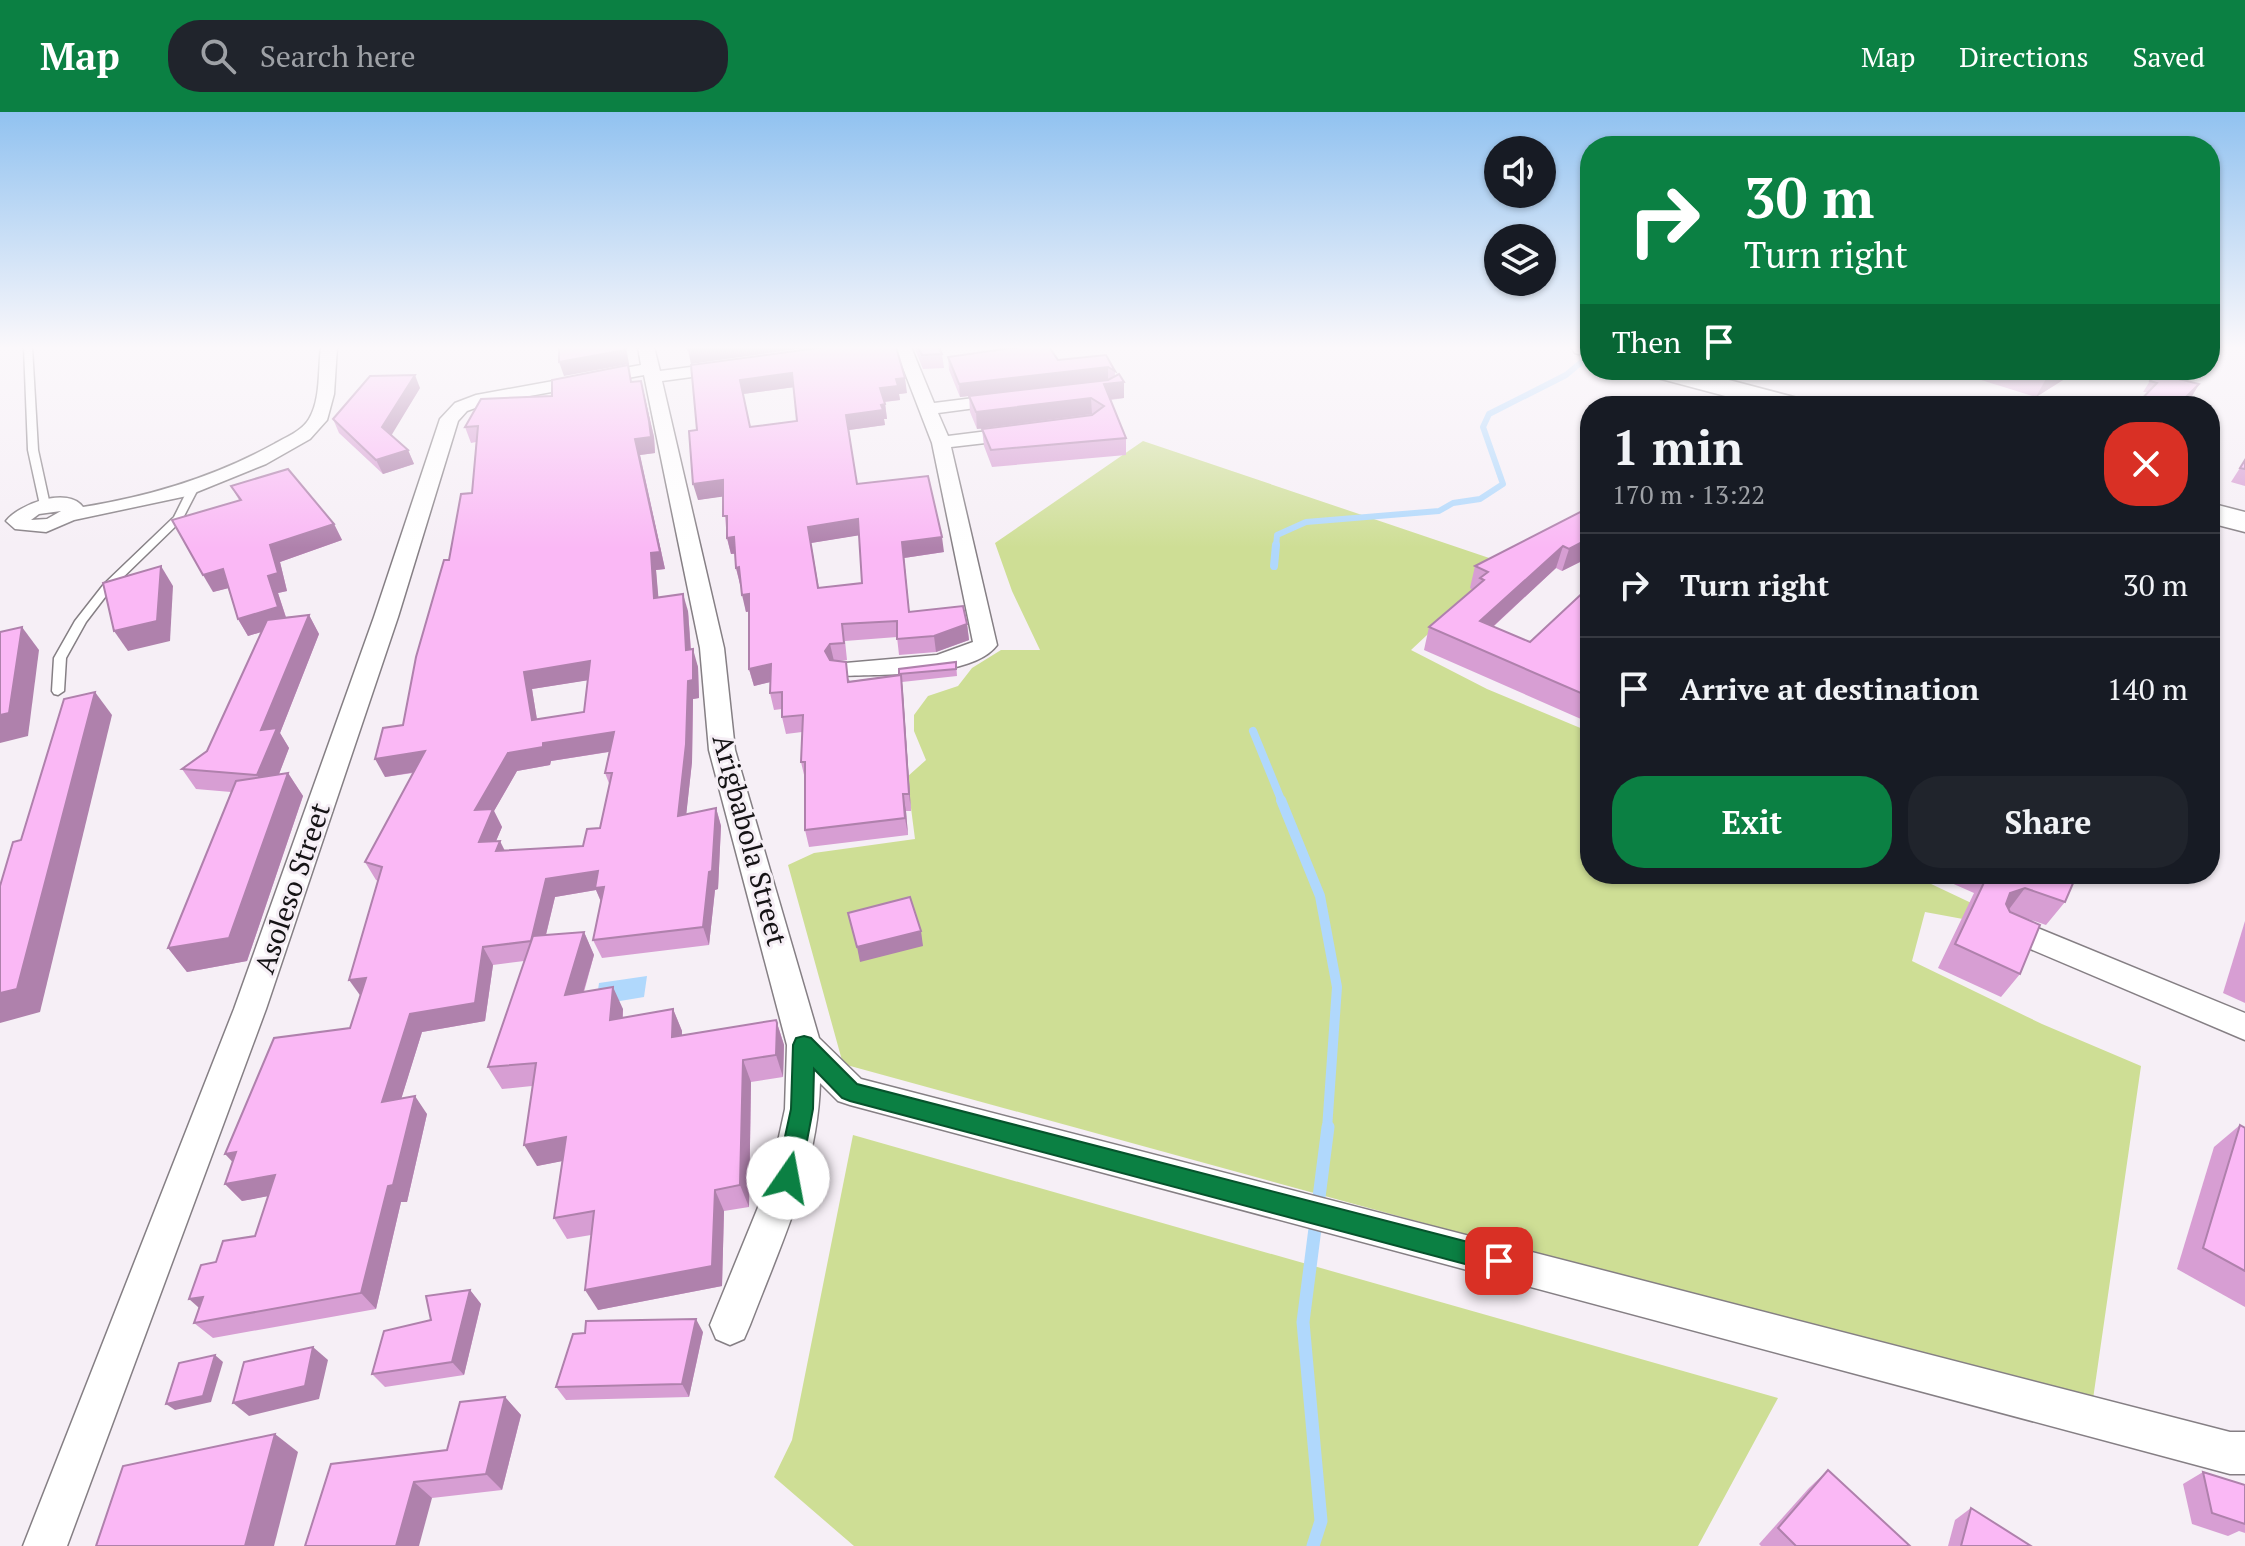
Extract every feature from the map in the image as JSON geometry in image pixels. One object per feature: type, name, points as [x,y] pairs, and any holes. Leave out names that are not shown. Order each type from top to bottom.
[{"type":"main road","points":[[2220,516],[2245,522]]},
{"type":"street","points":[[8,523],[36,526],[69,515],[160,499],[193,489],[231,475],[280,449],[317,423],[320,414]]},
{"type":"street","name":"Asoleso Street","points":[[45,1546],[250,1009],[386,617],[449,419],[454,414]]},
{"type":"street","name":"Arigbabola Street","points":[[659,414],[712,648],[722,750],[804,1045],[802,1109],[788,1178],[730,1325]]},
{"type":"street","points":[[843,669],[952,659],[974,654],[985,645],[941,443],[929,414]]},
{"type":"street","points":[[941,443],[1047,429]]},
{"type":"street","points":[[8,523],[45,505],[73,506],[69,515]]},
{"type":"street","points":[[2006,926],[2245,1027]]},
{"type":"street","points":[[804,1045],[850,1091],[2214,1449],[2245,1453]]},
{"type":"lane","points":[[31,414],[33,450],[45,505]]},
{"type":"lane","points":[[58,691],[60,658],[81,621],[108,586],[178,518],[193,489]]},
{"type":"green space","points":[[1143,441],[1504,563],[1411,650],[1487,689],[1580,728],[1580,884],[1931,884],[1984,909],[1963,919],[1925,912],[1912,961],[2042,1024],[2141,1066],[2092,1406],[843,1064],[788,865],[814,853],[915,839],[907,777],[926,760],[914,731],[914,715],[928,696],[958,686],[972,668],[1001,650],[1040,650],[1012,591],[995,543]]},
{"type":"green space","points":[[853,1135],[1778,1398],[1698,1546],[854,1546],[774,1477],[792,1440]]},
{"type":"water","points":[[647,976],[644,997],[596,1005],[599,983]]},
{"type":"building","points":[[337,414],[390,414],[382,427],[408,450],[376,460],[333,419]]},
{"type":"building","points":[[472,414],[648,414],[651,437],[635,439],[660,552],[651,553],[654,598],[683,594],[686,650],[693,649],[693,680],[688,681],[686,744],[678,816],[716,808],[712,871],[709,872],[703,927],[593,940],[604,887],[595,888],[598,871],[546,879],[531,941],[483,947],[475,1003],[410,1014],[382,1102],[415,1096],[361,1293],[194,1323],[203,1297],[189,1299],[201,1265],[216,1262],[223,1241],[255,1236],[275,1175],[225,1184],[236,1152],[225,1154],[274,1038],[350,1028],[366,978],[349,980],[382,867],[365,862],[425,751],[375,759],[383,728],[403,725],[416,657],[444,560],[449,560],[461,494],[472,493],[478,426],[465,427]],"holes":[[[590,661],[584,712],[532,720],[524,672]],[[614,732],[605,773],[612,773],[600,828],[587,829],[583,846],[496,851],[500,841],[479,842],[493,809],[475,810],[508,753],[543,747],[543,743]]]},
{"type":"building","points":[[696,414],[747,414],[750,427],[797,421],[796,414],[854,414],[846,415],[857,484],[928,476],[942,537],[902,542],[909,612],[963,606],[967,624],[934,636],[897,639],[897,621],[842,624],[844,643],[830,644],[825,651],[830,660],[846,662],[848,682],[901,675],[909,794],[903,794],[905,818],[805,830],[805,762],[801,762],[803,715],[782,717],[782,692],[770,693],[771,664],[749,669],[749,594],[742,595],[734,537],[727,538],[727,516],[723,516],[723,480],[693,484],[689,431],[697,430]],"holes":[[[858,519],[862,583],[818,588],[808,527]]]},
{"type":"building","points":[[1116,414],[1126,438],[991,450],[982,429]]},
{"type":"building","points":[[288,469],[334,524],[270,545],[278,573],[268,576],[278,607],[238,619],[223,569],[203,575],[172,520],[241,500],[231,486]]},
{"type":"building","points":[[1580,512],[1580,543],[1569,549],[1563,546],[1480,621],[1530,642],[1580,595],[1580,693],[1429,627],[1484,580],[1480,578],[1488,572],[1475,566]]},
{"type":"building","points":[[161,566],[157,621],[114,631],[103,583]]},
{"type":"building","points":[[309,615],[261,730],[277,728],[257,775],[182,769],[207,751],[267,620]]},
{"type":"building","points":[[22,627],[9,713],[0,715],[0,632]]},
{"type":"building","points":[[956,662],[956,669],[899,674],[899,669]]},
{"type":"building","points":[[95,692],[17,989],[0,993],[0,886],[13,842],[21,840],[64,699]]},
{"type":"building","points":[[288,773],[229,938],[168,948],[236,781]]},
{"type":"building","points":[[1983,884],[2073,884],[2065,902],[2025,888],[2010,893],[2006,904],[2010,912],[2040,925],[2020,974],[1955,944]]},
{"type":"building","points":[[910,897],[921,931],[857,947],[848,913]]},
{"type":"building","points":[[584,932],[565,995],[613,987],[610,1020],[673,1009],[672,1037],[776,1020],[777,1023],[776,1055],[743,1060],[740,1185],[715,1190],[712,1266],[585,1290],[594,1211],[554,1218],[566,1137],[524,1145],[536,1063],[488,1067],[533,936]]},
{"type":"building","points":[[2240,1125],[2245,1128],[2245,1271],[2203,1248]]},
{"type":"building","points":[[470,1290],[452,1362],[372,1374],[384,1331],[431,1320],[426,1296]]},
{"type":"building","points":[[696,1319],[682,1384],[556,1387],[573,1334],[585,1333],[586,1321]]},
{"type":"building","points":[[313,1347],[305,1386],[233,1403],[244,1362]]},
{"type":"building","points":[[215,1355],[203,1396],[166,1404],[179,1363]]},
{"type":"building","points":[[505,1397],[486,1474],[414,1482],[396,1546],[305,1546],[331,1464],[447,1450],[460,1402]]},
{"type":"building","points":[[275,1434],[245,1546],[96,1546],[123,1466]]},
{"type":"building","points":[[1828,1470],[1910,1546],[1796,1546],[1778,1528]]},
{"type":"building","points":[[2203,1472],[2245,1485],[2245,1524],[2212,1513]]},
{"type":"building","points":[[1971,1508],[2031,1546],[1961,1546]]},
{"type":"waterway","points":[[1276,547],[1277,535],[1306,522],[1439,511],[1453,503],[1480,499],[1503,484],[1483,427],[1489,414]]},
{"type":"waterway","points":[[1274,566],[1276,545]]},
{"type":"waterway","points":[[1253,731],[1282,802]]},
{"type":"waterway","points":[[1281,800],[1320,896],[1337,987],[1327,1129]]},
{"type":"waterway","points":[[1313,1546],[1321,1521],[1303,1322],[1328,1127]]},
{"type":"route","points":[[788,1178],[802,1109],[804,1045],[850,1091],[1499,1261]]}]
